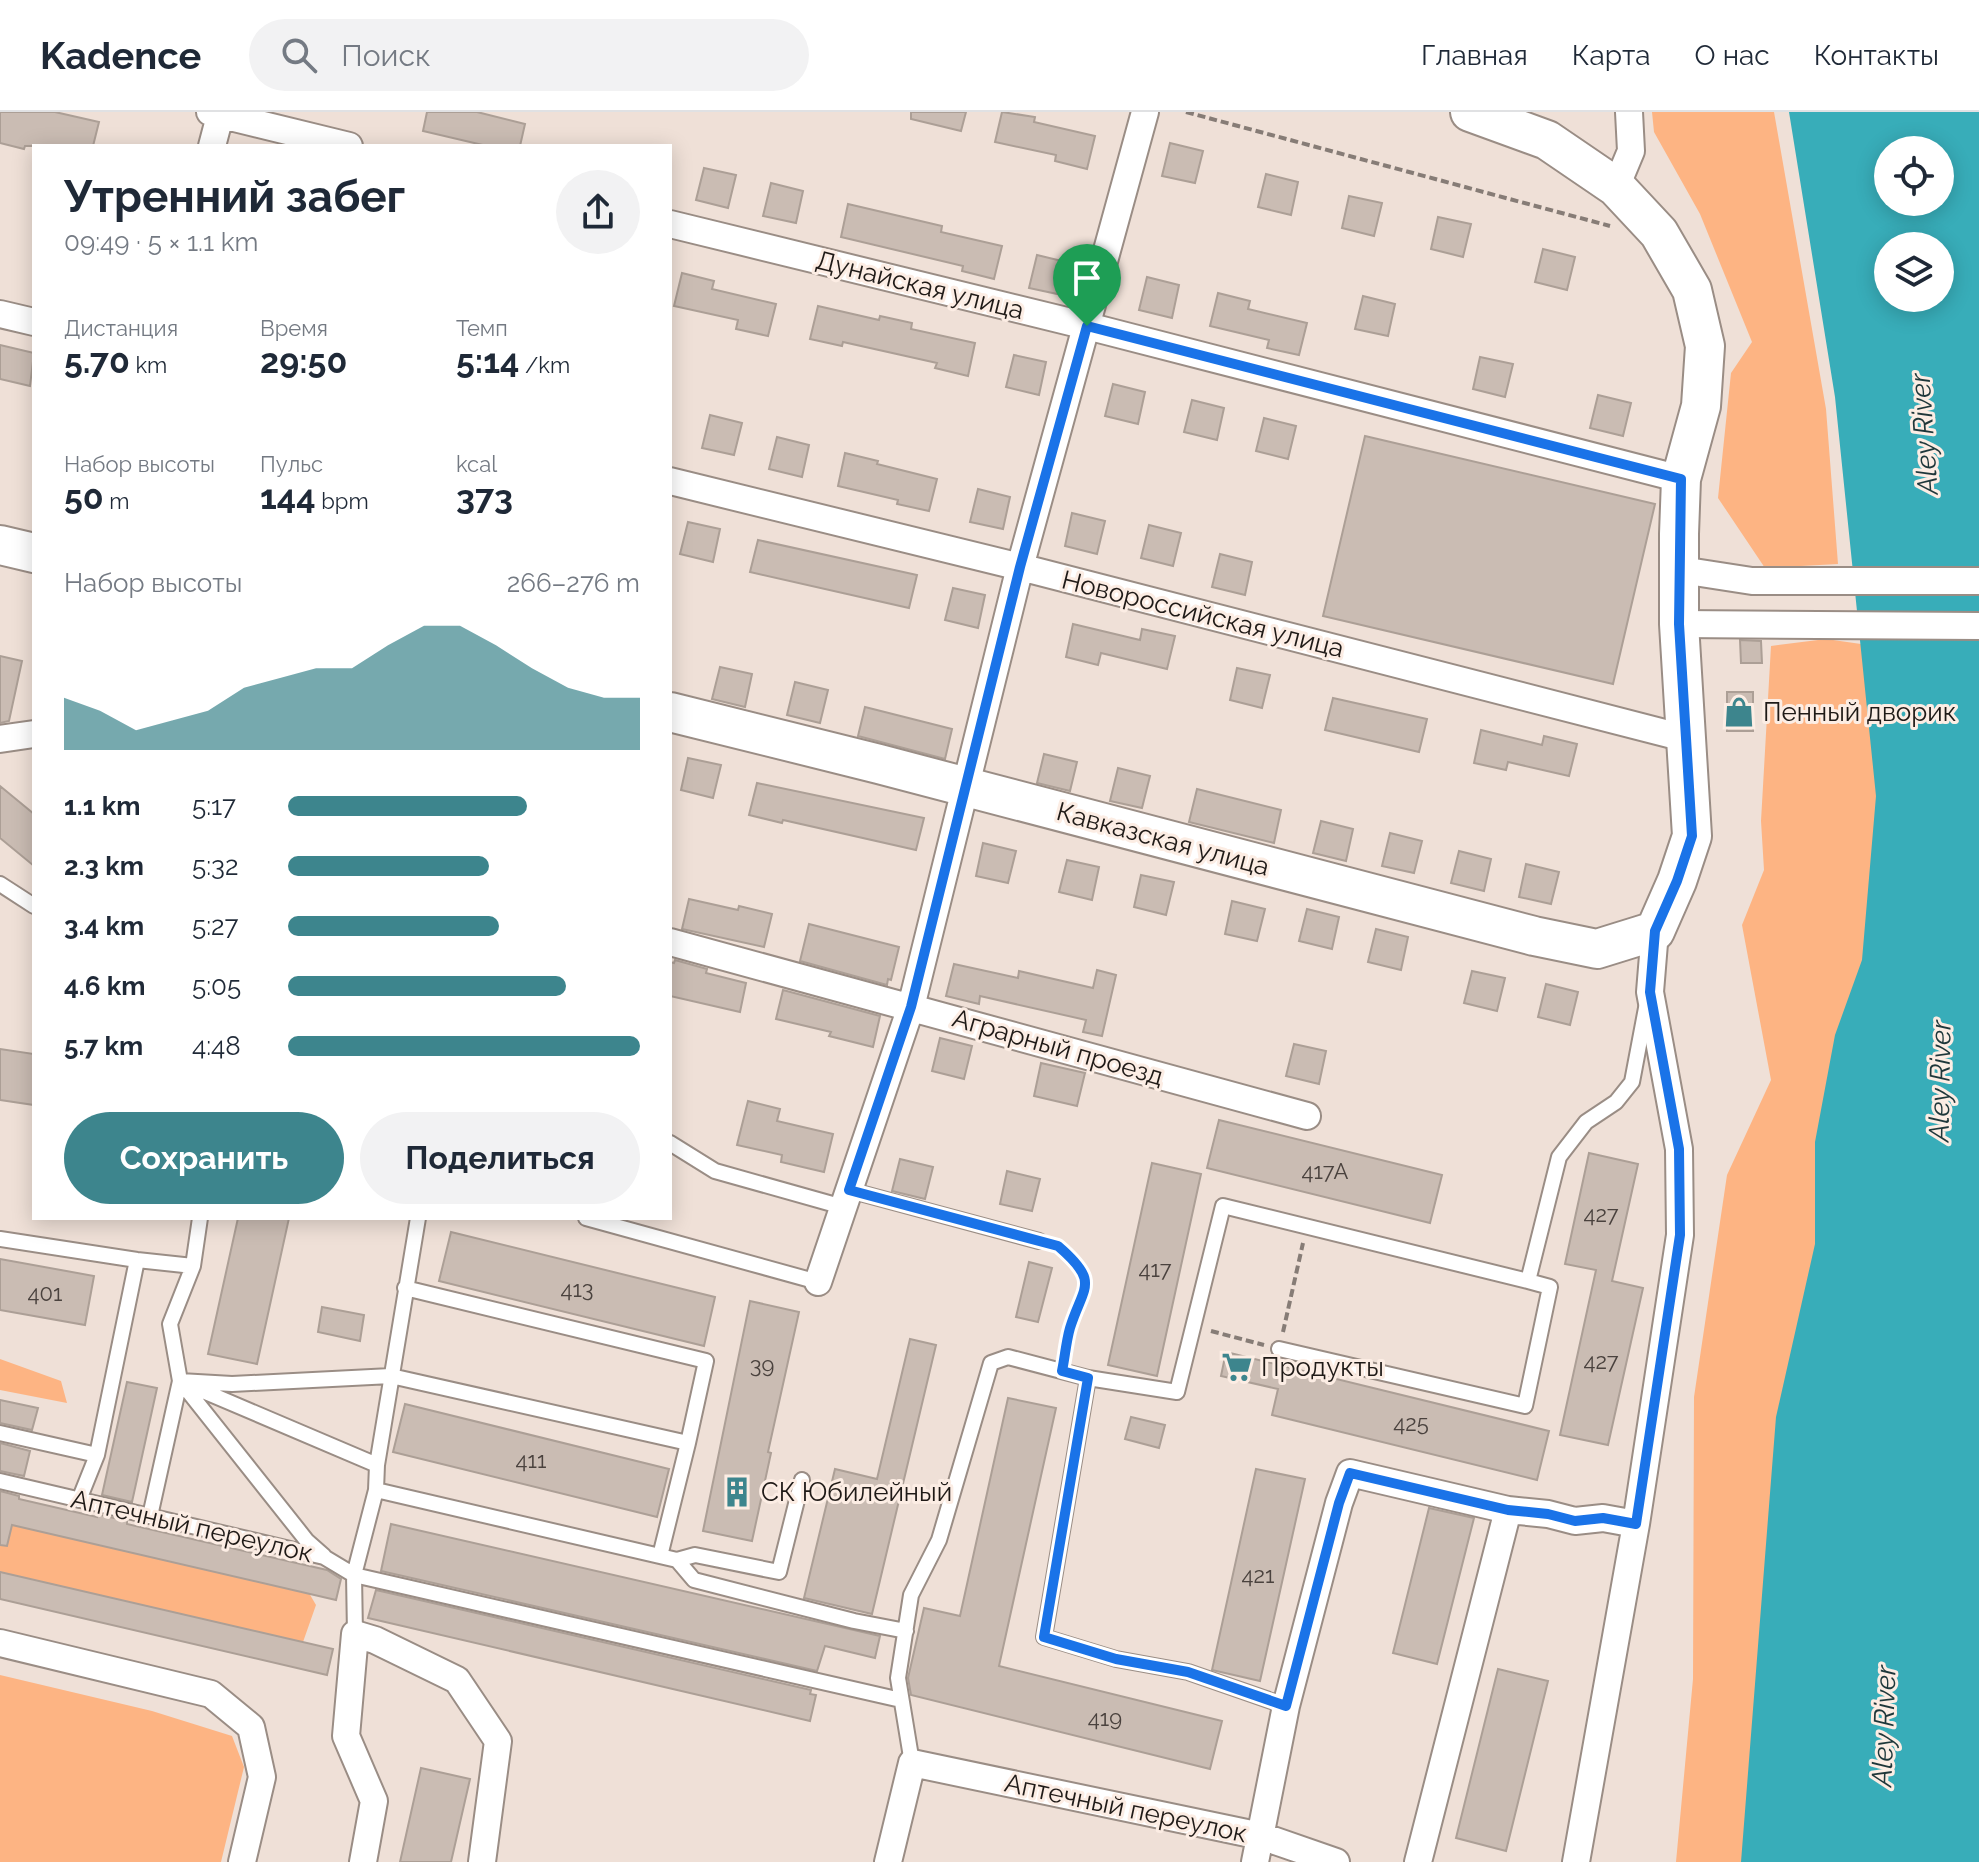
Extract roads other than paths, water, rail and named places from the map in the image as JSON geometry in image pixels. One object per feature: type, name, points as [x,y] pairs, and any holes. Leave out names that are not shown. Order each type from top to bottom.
[{"type":"street","points":[[818,1282],[911,1007],[1020,567],[1145,112]]},
{"type":"street","points":[[1470,112],[1547,140],[1627,199],[1659,233],[1692,290],[1705,346],[1701,406],[1681,479],[1679,624],[1692,836],[1655,931],[1650,992],[1679,1149],[1680,1235],[1636,1524],[1576,1862]]},
{"type":"street","points":[[1627,199],[1631,151],[1629,112]]},
{"type":"street","points":[[212,144],[217,113],[341,144]]},
{"type":"street","name":"Дунайская улица","points":[[672,224],[1087,326],[1681,479]]},
{"type":"street","points":[[0,314],[32,322]]},
{"type":"street","name":"Новороссийская улица","points":[[672,481],[1020,567],[1688,739]]},
{"type":"street","points":[[0,545],[32,553]]},
{"type":"street","points":[[1681,570],[1752,581],[1979,581]]},
{"type":"street","points":[[1679,624],[1979,626]]},
{"type":"street","name":"Кавказская улица","points":[[672,713],[1534,936],[1597,949],[1655,931]]},
{"type":"street","points":[[0,739],[32,734]]},
{"type":"street","name":"Аграрный проезд","points":[[672,943],[1307,1116]]},
{"type":"street","points":[[1255,1862],[1286,1706],[1339,1503],[1350,1473],[1508,1510],[1548,1514],[1575,1521],[1603,1518],[1636,1524]]},
{"type":"street","points":[[1418,1862],[1508,1510]]},
{"type":"street","points":[[363,1862],[374,1801],[346,1736],[355,1634],[375,1640],[457,1680],[498,1741],[482,1862]]},
{"type":"street","points":[[0,1643],[211,1694],[251,1727],[262,1777],[242,1862]]},
{"type":"street","points":[[888,1862],[912,1763]]},
{"type":"street","name":"Аптечный переулок","points":[[912,1763],[1261,1836],[1336,1862]]},
{"type":"lane","points":[[0,884],[32,905]]},
{"type":"lane","points":[[1528,1281],[1559,1157],[1586,1122],[1616,1102],[1632,1082],[1650,992]]},
{"type":"lane","points":[[672,1144],[715,1171],[1039,1241]]},
{"type":"lane","points":[[912,1763],[898,1678],[911,1595],[939,1540],[991,1363],[1008,1357],[1088,1378],[1177,1392],[1223,1206],[1550,1287],[1525,1406],[1279,1349]]},
{"type":"lane","points":[[150,1516],[180,1381],[170,1324],[193,1266],[200,1220]]},
{"type":"lane","points":[[355,1634],[354,1575],[376,1490],[377,1465],[418,1220]]},
{"type":"lane","points":[[593,1220],[818,1282]]},
{"type":"lane","points":[[0,1239],[193,1266]]},
{"type":"lane","points":[[79,1500],[97,1455],[137,1260]]},
{"type":"lane","points":[[405,1288],[706,1361],[660,1556]]},
{"type":"lane","points":[[180,1381],[232,1384],[391,1376],[688,1443]]},
{"type":"lane","points":[[1088,1378],[1044,1637],[1116,1659],[1188,1672],[1286,1706]]},
{"type":"lane","points":[[180,1381],[377,1465]]},
{"type":"lane","points":[[180,1381],[307,1541],[324,1557]]},
{"type":"lane","points":[[0,1433],[97,1455]]},
{"type":"lane","points":[[376,1490],[677,1560],[695,1555],[779,1572],[802,1480]]},
{"type":"lane","name":"Аптечный переулок","points":[[0,1481],[324,1557],[354,1575],[901,1700]]},
{"type":"lane","points":[[677,1560],[694,1580],[854,1621],[906,1631]]},
{"type":"water","name":"Aley River","points":[[1789,112],[1979,112],[1979,1862],[1741,1862],[1776,1417],[1815,1244],[1815,1142],[1835,1035],[1862,960],[1876,796],[1835,397]]},
{"type":"place","name":"Пенный дворик","points":[[1739,712]]},
{"type":"place","name":"Продукты","points":[[1237,1367]]},
{"type":"place","name":"СК Юбилейный","points":[[737,1492]]}]
